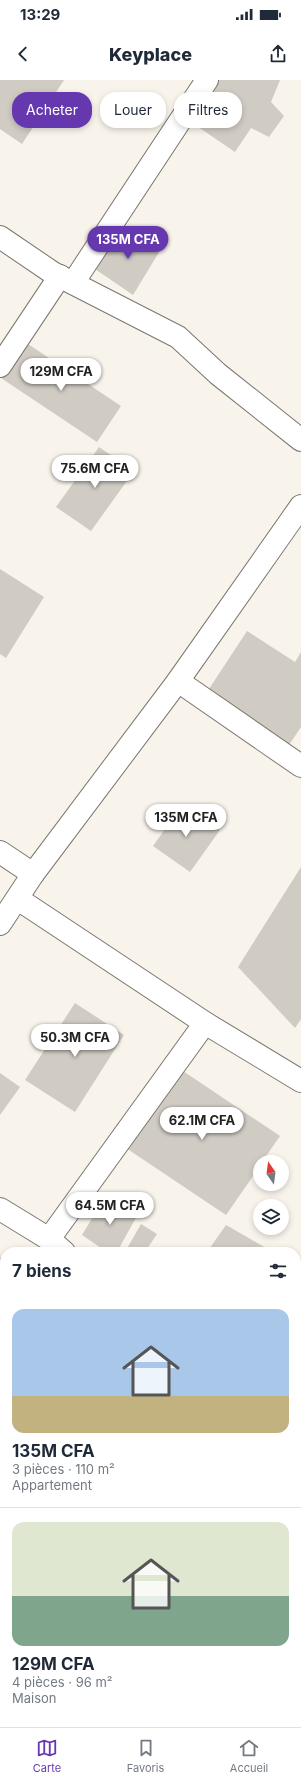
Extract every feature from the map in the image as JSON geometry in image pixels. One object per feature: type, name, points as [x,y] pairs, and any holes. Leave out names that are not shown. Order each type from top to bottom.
[{"type":"street","points":[[0,366],[67,280],[207,80]]},
{"type":"street","points":[[0,237],[67,280],[178,337],[218,374],[301,440]]},
{"type":"street","points":[[0,924],[18,899],[33,874],[178,681],[301,506]]},
{"type":"street","points":[[178,681],[301,766]]},
{"type":"street","points":[[0,852],[33,874]]},
{"type":"street","points":[[18,899],[205,1023],[301,1081]]},
{"type":"street","points":[[0,1209],[57,1246],[205,1023]]},
{"type":"building","points":[[0,80],[64,80],[56,92],[12,92],[12,128],[32,128],[22,144],[0,129]]},
{"type":"building","points":[[214,80],[280,80],[271,102],[284,116],[269,137],[251,128],[235,152],[200,128],[242,128],[242,92],[206,92]]},
{"type":"building","points":[[122,227],[139,241],[145,234],[164,244],[133,295],[92,267]]},
{"type":"building","points":[[25,342],[121,406],[97,442],[1,378]]},
{"type":"building","points":[[99,447],[134,471],[91,531],[56,507]]},
{"type":"building","points":[[0,569],[44,597],[6,658],[0,654]]},
{"type":"building","points":[[247,631],[295,662],[301,652],[301,727],[289,745],[207,692]]},
{"type":"building","points":[[183,804],[220,830],[190,872],[153,846]]},
{"type":"building","points":[[301,867],[301,1019],[295,1028],[238,967]]},
{"type":"building","points":[[75,1003],[124,1035],[75,1112],[25,1080]]},
{"type":"building","points":[[177,1067],[280,1136],[267,1155],[253,1155],[253,1176],[226,1215],[123,1146]]},
{"type":"building","points":[[0,1073],[20,1087],[0,1115]]},
{"type":"building","points":[[105,1197],[138,1214],[120,1247],[100,1247],[82,1235]]},
{"type":"building","points":[[141,1224],[157,1234],[148,1247],[128,1247]]},
{"type":"building","points":[[226,1225],[264,1247],[211,1247]]}]
